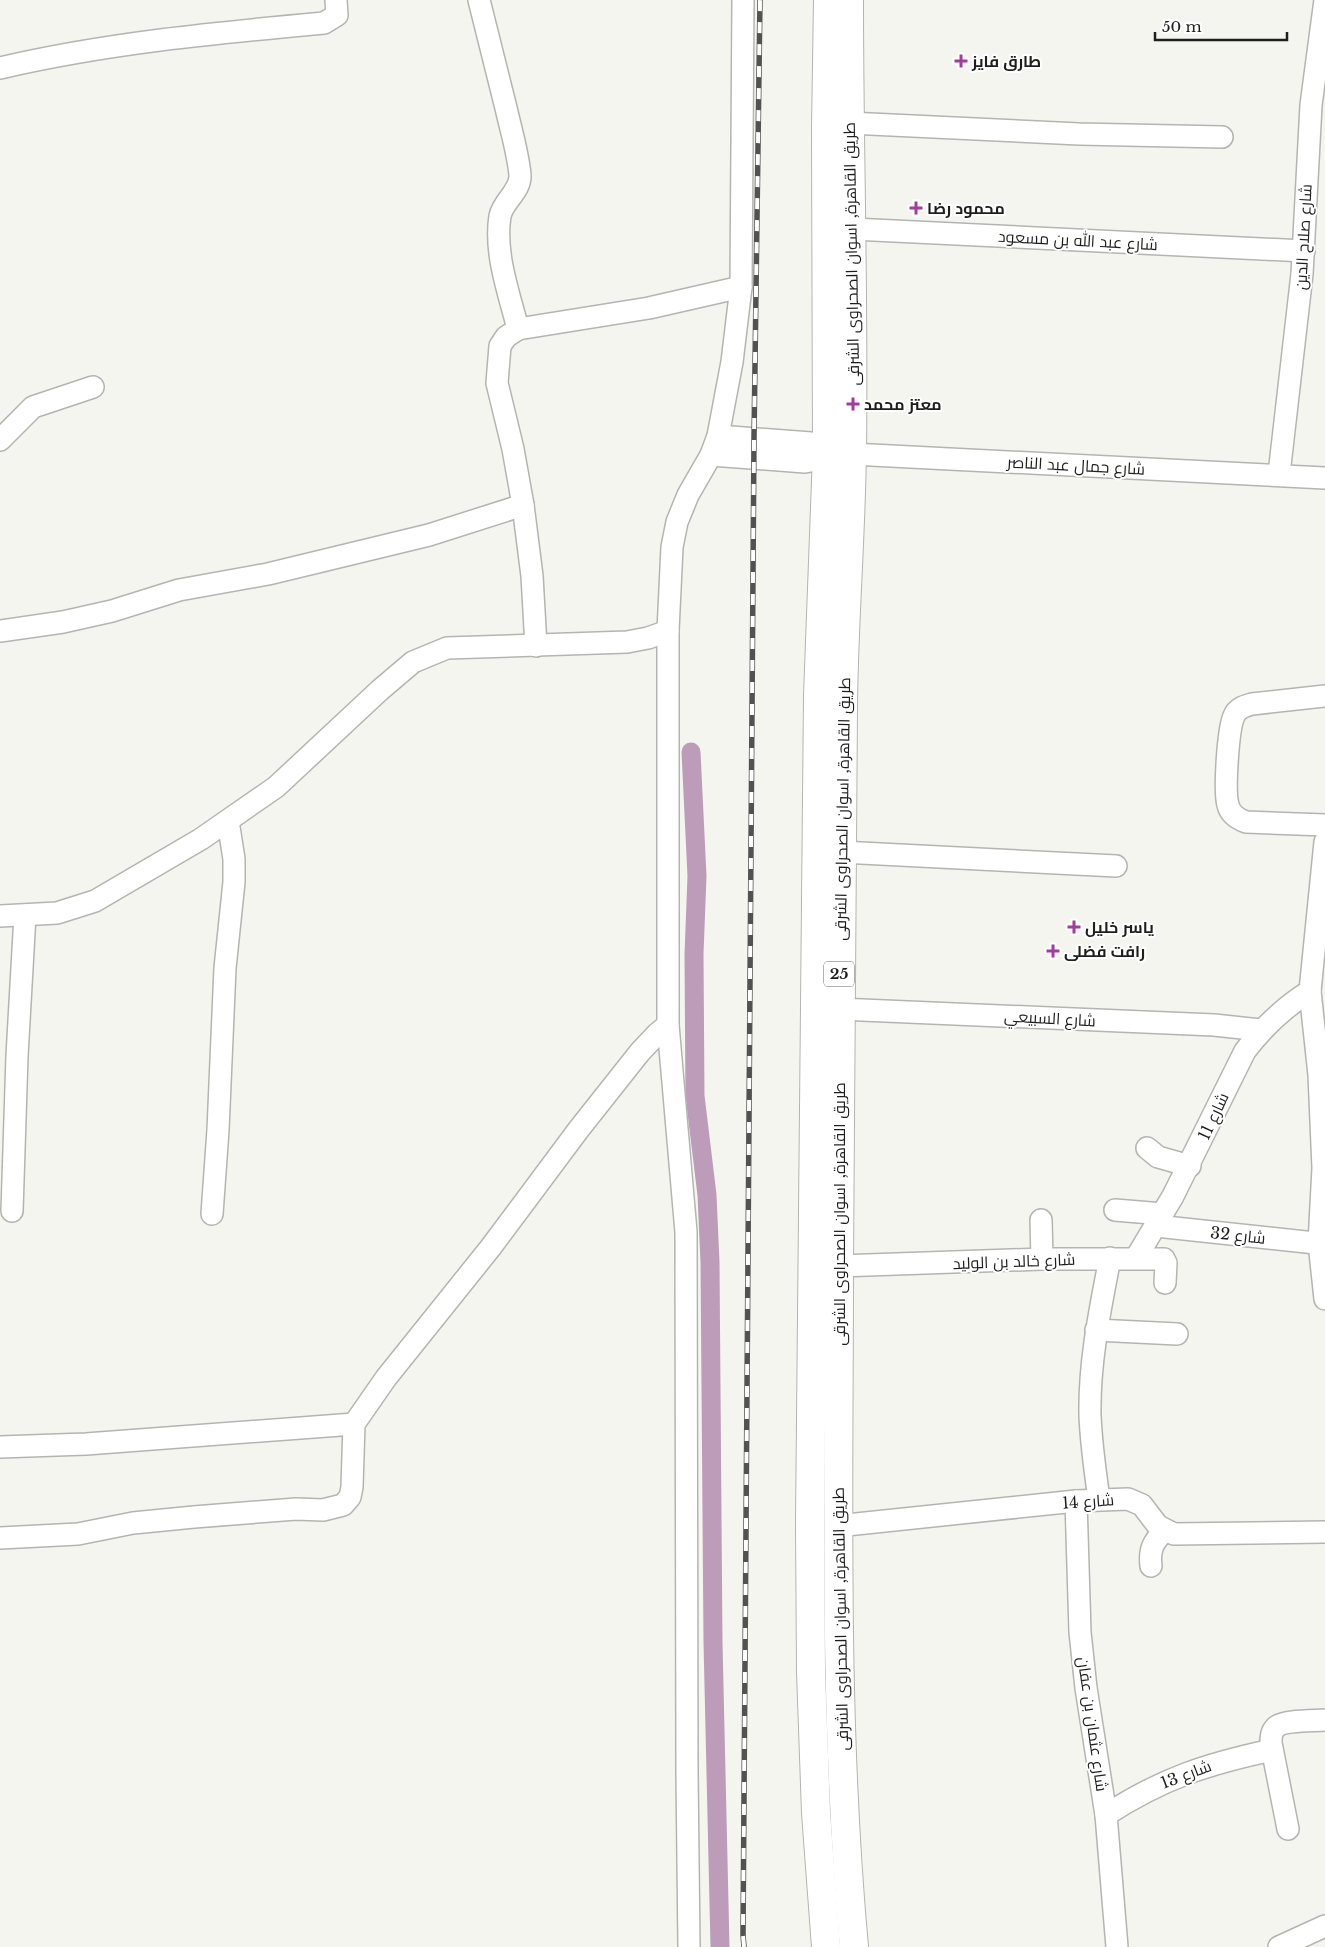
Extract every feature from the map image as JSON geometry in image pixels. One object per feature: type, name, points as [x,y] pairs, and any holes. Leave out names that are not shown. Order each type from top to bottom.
[{"type":"highway","name":"طريق القاهرة, اسوان الصحراوى الشرقى","points":[[828,0],[826,129],[840,454],[843,698],[839,1009],[837,1526],[843,1811],[854,1945]]},
{"type":"highway","name":"طريق القاهرة, اسوان الصحراوى الشرقى","points":[[826,1946],[816,1813],[811,1672],[810,1522],[818,696],[840,454],[853,229],[849,123],[849,0]]},
{"type":"highway","points":[[826,1946],[854,1945]]},
{"type":"street","points":[[0,68],[53,56],[138,42],[324,23],[337,15],[336,0]]},
{"type":"street","points":[[479,0],[515,146],[520,176],[517,188],[505,204],[501,214],[500,235],[502,264],[518,329]]},
{"type":"street","points":[[689,1947],[686,1232],[668,1025],[668,631],[672,547],[677,522],[688,495],[714,445],[732,362],[741,287],[743,0]]},
{"type":"street","name":"شارع صلاح الدين","points":[[1280,474],[1318,106],[1325,0]]},
{"type":"street","points":[[849,123],[1079,134],[1222,137]]},
{"type":"street","name":"شارع عبد الله بن مسعود","points":[[853,229],[1304,251]]},
{"type":"street","points":[[536,646],[532,576],[524,505],[497,383],[500,346],[506,337],[518,329],[649,308],[741,287]]},
{"type":"street","points":[[0,440],[33,407],[93,387]]},
{"type":"street","name":"شارع جمال عبد الناصر","points":[[714,445],[805,462],[840,454],[1280,474],[1325,478]]},
{"type":"street","points":[[0,631],[63,622],[112,611],[179,590],[215,582],[268,574],[429,534],[524,505]]},
{"type":"street","points":[[0,916],[57,912],[95,901],[201,839],[276,787],[380,690],[414,662],[447,648],[627,642],[648,638],[668,631]]},
{"type":"street","points":[[1325,696],[1252,704],[1242,707],[1237,711],[1230,733],[1227,794],[1231,813],[1238,819],[1246,822],[1325,825]]},
{"type":"street","points":[[212,1214],[218,1130],[225,968],[234,882],[234,859],[228,820]]},
{"type":"street","points":[[1325,842],[1320,933],[1310,991],[1319,1022],[1318,1075],[1323,1168],[1322,1243],[1325,1299]]},
{"type":"street","points":[[841,852],[1116,866]]},
{"type":"street","points":[[12,1211],[17,1056],[25,915]]},
{"type":"street","name":"شارع 11","points":[[1136,1258],[1190,1166],[1232,1074],[1245,1051],[1275,1015],[1310,991]]},
{"type":"street","name":"شارع السبيعي","points":[[839,1009],[1214,1025],[1261,1030]]},
{"type":"street","points":[[0,1538],[78,1534],[133,1523],[194,1517],[296,1509],[323,1510],[339,1507],[347,1501],[352,1488],[354,1424],[386,1378],[491,1246],[579,1129],[640,1052],[668,1025]]},
{"type":"street","points":[[1147,1148],[1158,1157],[1190,1166]]},
{"type":"street","name":"شارع 32","points":[[1115,1210],[1160,1220],[1322,1243]]},
{"type":"street","points":[[1041,1220],[1042,1259]]},
{"type":"street","points":[[1099,1499],[1090,1415],[1091,1385],[1096,1330],[1110,1258]]},
{"type":"street","name":"شارع خالد بن الوليد","points":[[839,1266],[1042,1259],[1164,1259],[1166,1263],[1165,1283]]},
{"type":"street","points":[[1096,1330],[1178,1334]]},
{"type":"street","points":[[0,1447],[86,1444],[354,1424]]},
{"type":"street","name":"شارع 14","points":[[837,1526],[1076,1501],[1128,1498],[1142,1505],[1158,1526],[1165,1531]]},
{"type":"street","name":"شارع عثمان بن عفان","points":[[1076,1501],[1078,1587],[1085,1678],[1106,1815],[1117,1947]]},
{"type":"street","points":[[1151,1566],[1152,1546],[1165,1531],[1184,1535],[1325,1532]]},
{"type":"street","points":[[1288,1828],[1272,1750],[1271,1735],[1275,1728],[1282,1724],[1325,1720]]},
{"type":"street","name":"شارع 13","points":[[1106,1815],[1128,1800],[1176,1776],[1226,1760],[1272,1750]]},
{"type":"street","points":[[1279,1947],[1325,1926]]},
{"type":"waterway","points":[[691,752],[697,876],[694,954],[695,1096],[707,1195],[710,1262],[713,1642],[720,1947]]},
{"type":"railway","points":[[744,1947],[754,438],[760,0]]},
{"type":"place","name":"طارق فايز","points":[[961,61]]},
{"type":"place","name":"محمود رضا","points":[[916,208]]},
{"type":"place","name":"معتز محمد","points":[[853,404]]},
{"type":"place","name":"ياسر خليل","points":[[1074,927]]},
{"type":"place","name":"رافت فضلى","points":[[1053,951]]}]
